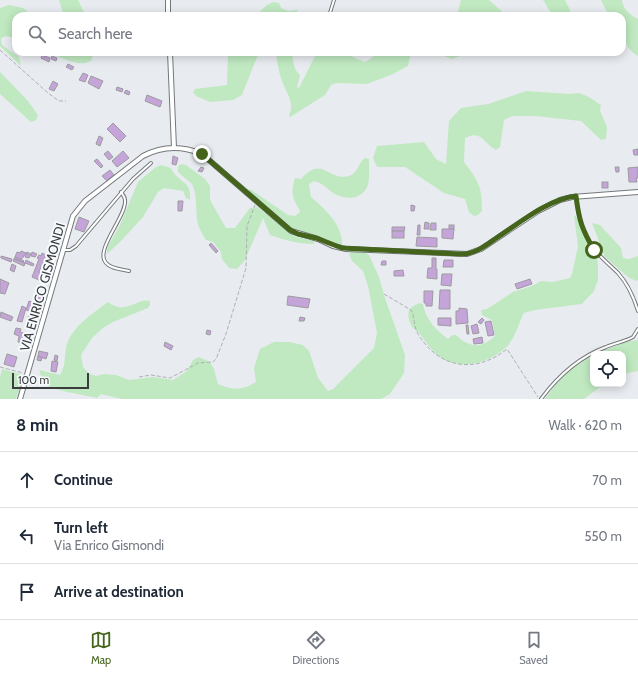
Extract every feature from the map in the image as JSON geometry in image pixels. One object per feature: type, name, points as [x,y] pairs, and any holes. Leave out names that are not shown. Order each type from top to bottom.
[{"type":"street","points":[[168,0],[168,12]]},
{"type":"street","points":[[170,56],[174,148]]},
{"type":"street","name":"VIA ENRICO GISMONDI","points":[[20,399],[70,221],[75,212],[85,201],[143,156],[153,151],[174,148],[195,151],[202,154],[293,232],[318,239],[340,248],[462,254],[480,249],[538,211],[557,201],[576,196],[638,192]]},
{"type":"lane","points":[[330,12],[334,0]]},
{"type":"lane","points":[[63,250],[70,250],[76,246],[132,179],[151,164]]},
{"type":"lane","points":[[121,192],[125,198],[124,208],[106,245],[103,256],[106,263],[114,268],[129,271]]},
{"type":"lane","points":[[576,196],[583,231],[594,250],[619,274],[638,311]]},
{"type":"lane","points":[[540,399],[552,383],[575,364],[601,349],[633,337],[638,329]]},
{"type":"path","points":[[0,50],[48,93],[59,101],[66,101]]},
{"type":"path","points":[[139,377],[151,374],[170,378],[198,363],[213,362],[216,359],[226,334],[246,268],[247,226],[256,201]]},
{"type":"path","points":[[384,294],[411,310],[413,313],[413,324],[417,333],[433,352],[444,360],[457,364],[477,364],[491,360],[508,349],[540,399]]},
{"type":"path","points":[[0,367],[27,374]]},
{"type":"green space","points":[[59,0],[78,0],[84,12],[63,12]]},
{"type":"green space","points":[[461,0],[489,0],[502,12],[458,12]]},
{"type":"green space","points":[[543,0],[565,0],[571,12],[550,12]]},
{"type":"green space","points":[[601,0],[622,0],[627,11],[638,19],[638,56],[626,44],[626,12],[607,12]]},
{"type":"green space","points":[[273,2],[279,3],[281,8],[288,11],[297,10],[298,12],[259,12]]},
{"type":"green space","points":[[9,5],[23,8],[28,12],[12,12],[12,38],[6,36],[1,39],[2,45],[12,52],[12,56],[19,57],[21,66],[0,46],[0,8]]},
{"type":"green space","points":[[58,56],[93,56],[91,61],[86,63],[75,63]]},
{"type":"green space","points":[[228,56],[257,56],[242,95],[233,100],[210,102],[196,96],[193,92],[195,89],[227,85]]},
{"type":"green space","points":[[277,56],[292,56],[295,67],[300,75],[297,87],[299,88],[315,56],[351,56],[365,62],[373,56],[410,56],[408,66],[393,74],[367,84],[336,83],[331,85],[325,95],[290,117],[291,106],[289,96],[282,82]]},
{"type":"green space","points":[[444,56],[462,56],[452,59]]},
{"type":"green space","points":[[0,72],[28,101],[38,115],[36,120],[31,122],[0,94]]},
{"type":"green space","points":[[526,91],[570,94],[579,93],[589,97],[601,105],[600,111],[607,127],[606,139],[601,140],[581,121],[535,116],[512,116],[504,120],[500,147],[496,150],[479,136],[475,135],[465,138],[464,162],[479,185],[481,196],[482,211],[478,215],[474,216],[469,212],[465,199],[444,193],[405,167],[377,167],[373,158],[377,146],[424,142],[436,159],[446,164],[449,121],[461,108],[488,104]]},
{"type":"green space","points":[[365,158],[369,159],[368,185],[357,197],[348,198],[339,196],[320,183],[314,181],[309,184],[311,197],[327,212],[340,231],[342,245],[291,228],[248,191],[250,189],[288,215],[295,216],[300,212],[293,194],[295,178],[301,179],[315,169],[325,170],[342,177],[349,176],[354,173]]},
{"type":"green space","points":[[180,164],[186,165],[205,179],[210,186],[210,200],[226,228],[235,228],[250,208],[257,207],[296,237],[314,241],[314,244],[292,241],[270,235],[263,218],[245,260],[237,269],[229,268],[222,259],[221,252],[213,242],[206,240],[198,225],[194,189],[192,184],[178,172],[178,167]]},
{"type":"green space","points":[[161,165],[171,168],[177,177],[187,185],[190,193],[190,200],[186,198],[183,191],[164,188],[158,192],[143,217],[107,254],[107,248],[120,225],[138,182],[156,167]]},
{"type":"green space","points":[[574,216],[576,216],[585,237],[597,257],[598,266],[598,280],[594,291],[582,304],[535,310],[524,313],[513,338],[503,350],[489,359],[472,364],[455,363],[440,357],[413,328],[408,312],[419,303],[423,304],[426,315],[432,324],[448,339],[452,335],[456,335],[472,345],[480,345],[488,342],[495,336],[492,320],[482,315],[481,310],[487,309],[513,292],[532,286],[541,281],[553,282],[570,278],[578,246]]},
{"type":"green space","points":[[592,223],[600,225],[621,248],[623,258],[629,259],[638,256],[638,280],[636,281],[628,277],[605,257]]},
{"type":"green space","points":[[352,251],[364,252],[369,255],[379,277],[405,355],[404,373],[390,394],[381,399],[122,399],[101,394],[97,398],[55,389],[45,384],[42,379],[39,370],[60,375],[64,365],[68,341],[82,322],[95,311],[108,302],[114,306],[126,307],[145,300],[150,301],[148,308],[113,322],[103,328],[92,338],[81,355],[83,367],[90,374],[96,376],[104,374],[116,375],[129,380],[153,377],[173,380],[187,371],[193,360],[199,357],[210,362],[214,369],[218,384],[237,389],[246,387],[256,382],[254,368],[260,349],[274,342],[289,342],[303,345],[309,351],[318,378],[328,391],[333,389],[374,348],[377,333],[368,286],[363,271],[352,261],[349,254]]},
{"type":"green space","points":[[638,340],[638,371],[626,373],[626,351],[602,351],[625,342]]},
{"type":"green space","points":[[590,356],[590,387],[600,387],[584,399],[545,399],[572,368]]},
{"type":"green space","points":[[2,369],[24,375],[16,399],[0,399],[0,377]]},
{"type":"building","points":[[42,56],[45,56],[50,58],[49,62],[41,58]]},
{"type":"building","points":[[52,56],[57,58],[56,61],[51,59]]},
{"type":"building","points":[[68,64],[74,67],[72,70],[66,67]]},
{"type":"building","points":[[83,73],[88,75],[85,82],[79,80]]},
{"type":"building","points":[[91,76],[103,81],[99,89],[88,83]]},
{"type":"building","points":[[53,81],[58,84],[54,91],[49,89]]},
{"type":"building","points":[[117,87],[123,89],[122,92],[116,90]]},
{"type":"building","points":[[126,90],[130,92],[129,95],[124,93]]},
{"type":"building","points":[[147,95],[162,101],[160,107],[145,101]]},
{"type":"building","points":[[113,123],[126,136],[120,142],[107,129]]},
{"type":"building","points":[[99,136],[103,138],[100,146],[96,144]]},
{"type":"building","points":[[638,149],[638,155],[634,155],[633,150]]},
{"type":"building","points":[[108,151],[113,157],[109,160],[104,154]]},
{"type":"building","points":[[123,151],[129,158],[117,167],[112,161]]},
{"type":"building","points":[[173,156],[178,158],[176,165],[172,164]]},
{"type":"building","points":[[97,159],[103,166],[101,168],[94,161]]},
{"type":"building","points":[[201,167],[204,168],[202,172],[198,171]]},
{"type":"building","points":[[615,167],[619,167],[619,172],[616,172]]},
{"type":"building","points":[[638,167],[638,178],[636,178],[637,182],[629,182],[628,168]]},
{"type":"building","points":[[110,170],[114,175],[107,181],[102,176]]},
{"type":"building","points":[[602,182],[608,182],[608,188],[602,188]]},
{"type":"building","points":[[178,201],[183,201],[182,211],[178,211]]},
{"type":"building","points":[[411,205],[415,206],[414,211],[411,211]]},
{"type":"building","points":[[79,217],[89,221],[84,232],[75,229]]},
{"type":"building","points":[[425,222],[429,223],[429,229],[424,229]]},
{"type":"building","points":[[431,223],[436,223],[436,230],[430,230]]},
{"type":"building","points":[[418,225],[420,225],[420,235],[417,235]]},
{"type":"building","points":[[449,225],[454,225],[454,229],[449,229]]},
{"type":"building","points":[[392,227],[405,227],[404,231],[392,231]]},
{"type":"building","points":[[442,229],[454,229],[453,239],[442,238]]},
{"type":"building","points":[[392,231],[404,231],[404,238],[392,238]]},
{"type":"building","points":[[417,237],[437,238],[437,247],[416,246]]},
{"type":"building","points":[[211,243],[218,251],[216,253],[209,245]]},
{"type":"building","points":[[21,251],[26,253],[21,260],[15,257],[17,252],[20,253]]},
{"type":"building","points":[[27,252],[31,254],[29,258],[25,257]]},
{"type":"building","points":[[32,252],[37,254],[35,257],[31,256]]},
{"type":"building","points":[[42,253],[46,255],[39,272],[42,274],[39,280],[32,277],[39,259],[37,258],[39,255],[41,256]]},
{"type":"building","points":[[1,256],[12,259],[11,262],[1,258]]},
{"type":"building","points":[[15,257],[24,261],[14,259]]},
{"type":"building","points":[[432,258],[436,258],[437,279],[427,278],[428,268],[432,268]]},
{"type":"building","points":[[14,259],[25,263],[24,266],[13,261]]},
{"type":"building","points":[[26,260],[34,264],[33,266],[25,263]]},
{"type":"building","points":[[444,260],[453,260],[453,267],[443,267]]},
{"type":"building","points":[[382,261],[386,261],[386,265],[381,265]]},
{"type":"building","points":[[12,264],[16,266],[14,272],[10,270]]},
{"type":"building","points":[[403,270],[404,276],[394,276],[394,271]]},
{"type":"building","points":[[442,274],[452,274],[451,286],[441,285]]},
{"type":"building","points":[[0,279],[9,283],[5,294],[0,293]]},
{"type":"building","points":[[530,279],[532,284],[517,289],[515,284]]},
{"type":"building","points":[[440,290],[450,290],[450,309],[439,309]]},
{"type":"building","points":[[424,291],[433,291],[432,306],[426,306],[426,303],[424,303]]},
{"type":"building","points":[[38,294],[45,296],[43,302],[37,300]]},
{"type":"building","points":[[288,296],[310,299],[308,308],[287,305]]},
{"type":"building","points":[[29,301],[41,305],[37,320],[28,317],[31,311],[26,310]]},
{"type":"building","points":[[22,306],[26,308],[22,322],[17,321]]},
{"type":"building","points":[[459,308],[467,309],[468,323],[456,324],[456,311],[459,311]]},
{"type":"building","points":[[1,312],[13,317],[11,321],[0,317]]},
{"type":"building","points":[[300,317],[305,318],[304,321],[299,321]]},
{"type":"building","points":[[438,318],[451,318],[451,326],[438,325]]},
{"type":"building","points":[[482,318],[484,320],[481,324],[478,322]]},
{"type":"building","points":[[491,321],[494,335],[488,336],[485,322]]},
{"type":"building","points":[[477,324],[479,333],[473,334],[471,326]]},
{"type":"building","points":[[466,325],[468,325],[469,334],[467,334]]},
{"type":"building","points":[[16,328],[21,329],[20,332],[28,334],[25,344],[18,342],[19,336],[14,334]]},
{"type":"building","points":[[207,330],[211,331],[210,335],[206,334]]},
{"type":"building","points":[[482,337],[483,343],[474,344],[473,339]]},
{"type":"building","points":[[165,342],[173,346],[171,350],[164,346]]},
{"type":"building","points":[[39,351],[48,353],[46,359],[38,356]]},
{"type":"building","points":[[7,354],[17,357],[14,367],[4,364]]},
{"type":"building","points":[[55,355],[58,356],[57,361],[54,360]]},
{"type":"building","points":[[38,356],[42,358],[41,361],[37,360]]},
{"type":"building","points":[[52,361],[58,362],[56,372],[51,371]]},
{"type":"route","points":[[202,154],[290,230],[298,234],[316,238],[340,248],[459,254],[470,253],[481,248],[538,211],[557,201],[576,196],[583,231],[594,250]]}]
